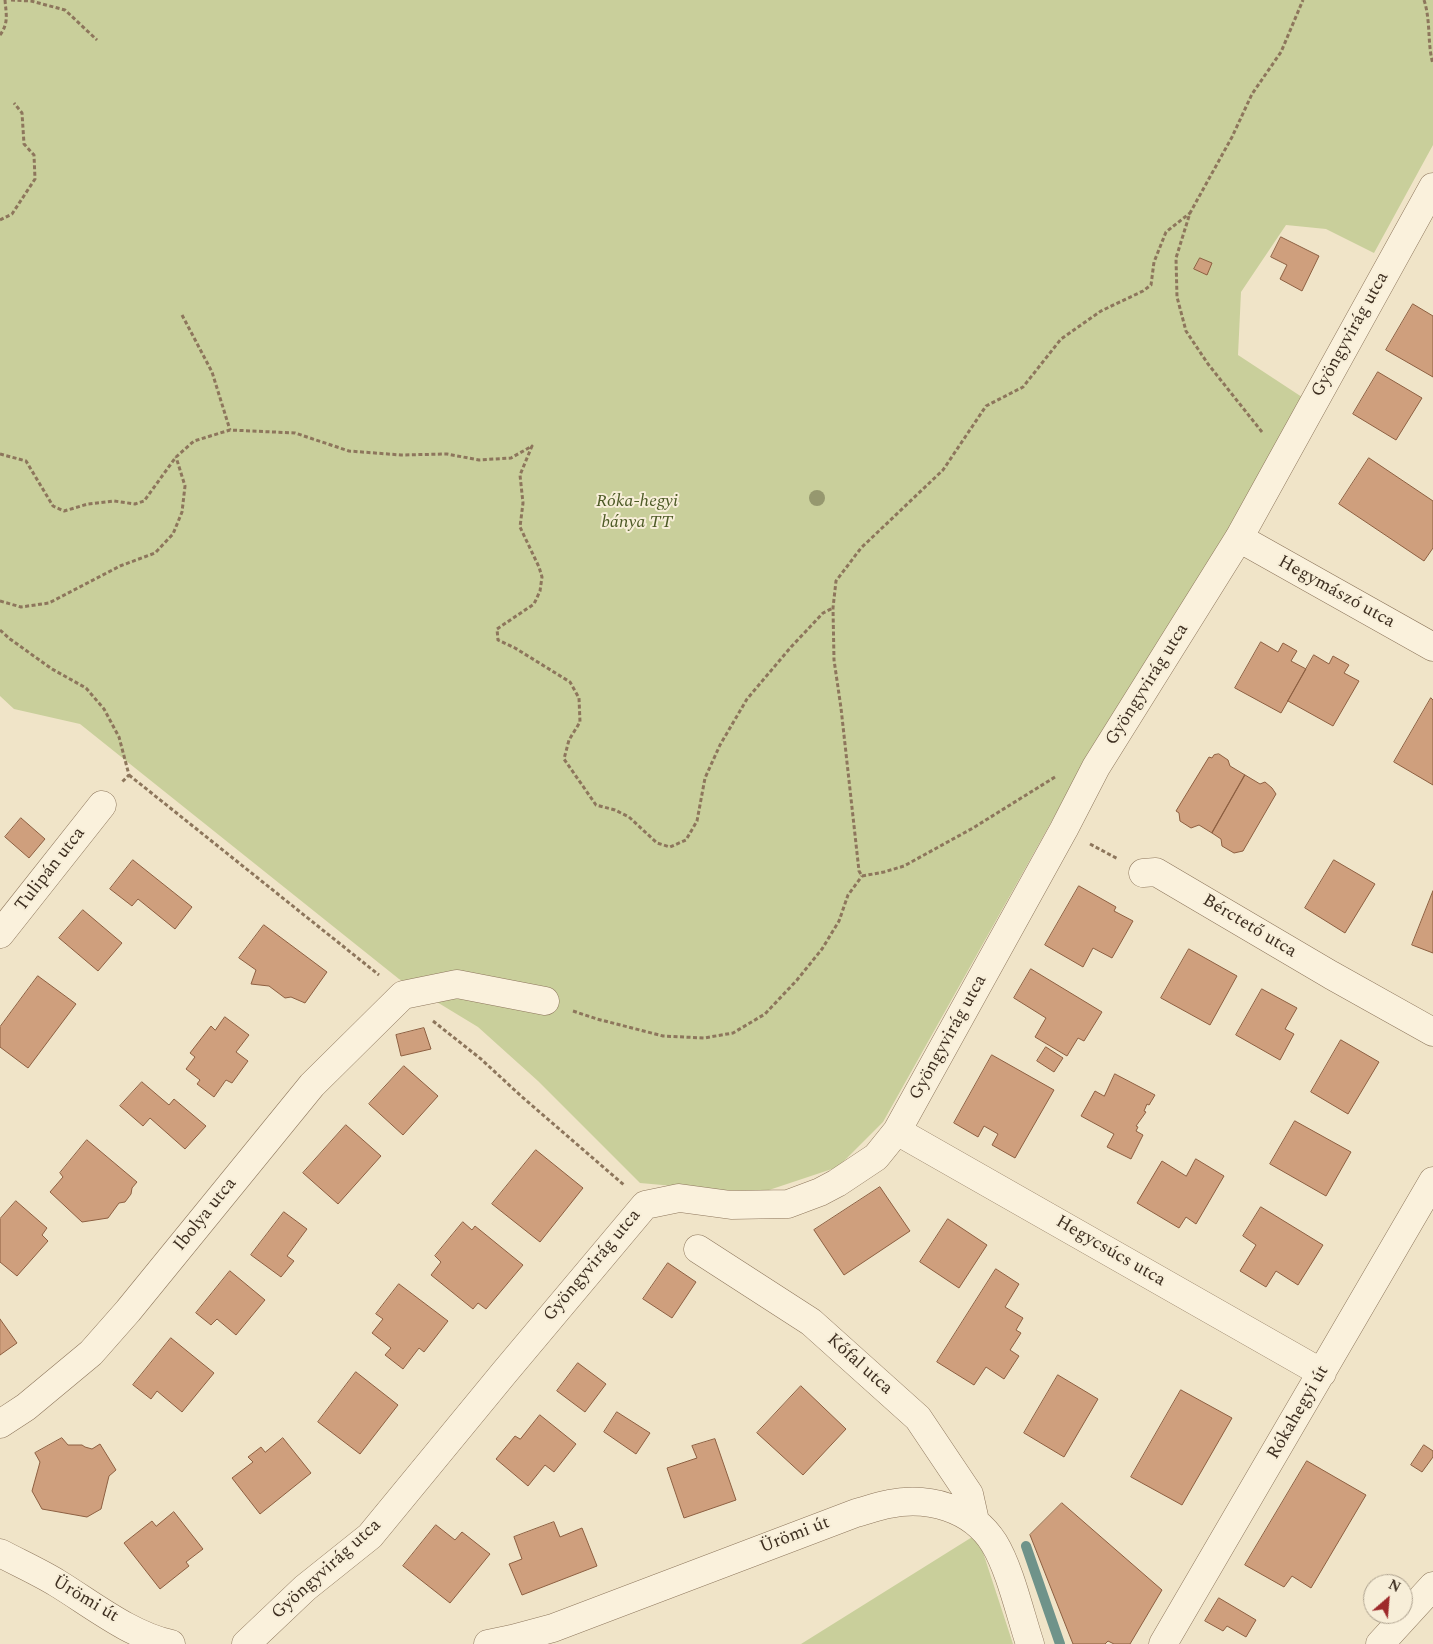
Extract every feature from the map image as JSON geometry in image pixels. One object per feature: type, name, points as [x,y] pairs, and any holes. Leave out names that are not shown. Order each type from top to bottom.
[{"type":"street","name":"Gyöngyvirág utca","points":[[246,1644],[305,1588],[370,1536],[645,1204],[678,1198],[731,1205],[788,1204],[820,1192],[837,1183],[876,1157],[897,1131],[1064,829],[1096,767],[1239,538],[1433,187]]},
{"type":"street","name":"Hegymászó utca","points":[[1239,538],[1433,647]]},
{"type":"street","name":"Tulipán utca","points":[[0,934],[102,805]]},
{"type":"street","name":"Bérctető utca","points":[[1143,873],[1156,872],[1331,975],[1433,1032]]},
{"type":"street","points":[[403,995],[457,984],[544,1001]]},
{"type":"street","name":"Ibolya utca","points":[[0,1424],[26,1407],[91,1353],[128,1311],[312,1085],[403,995]]},
{"type":"street","name":"Hegycsúcs utca","points":[[897,1131],[1322,1373]]},
{"type":"street","name":"Rókahegyi út","points":[[1163,1644],[1433,1181]]},
{"type":"street","name":"Kőfal utca","points":[[698,1249],[811,1322],[918,1418],[969,1494],[975,1521]]},
{"type":"street","name":"Ürömi út","points":[[488,1644],[512,1640],[553,1628],[856,1514],[889,1504],[912,1501],[956,1509],[975,1521],[993,1542],[1004,1564],[1030,1644]]},
{"type":"street","name":"Ürömi út","points":[[0,1553],[55,1582],[122,1623],[145,1635],[172,1644]]},
{"type":"street","points":[[1380,1644],[1433,1586]]},
{"type":"path","points":[[0,35],[4,30],[7,20],[5,0]]},
{"type":"path","points":[[11,0],[31,1],[64,10],[96,40]]},
{"type":"path","points":[[1283,458],[1208,364],[1186,331],[1177,297],[1176,258],[1190,213],[1232,137],[1252,94],[1281,52],[1303,0]]},
{"type":"path","points":[[1424,0],[1428,12],[1430,52],[1433,64]]},
{"type":"path","points":[[0,220],[12,214],[35,179],[34,155],[24,144],[22,113],[14,103]]},
{"type":"path","points":[[862,876],[859,871],[834,660],[833,608],[836,581],[861,548],[944,470],[986,406],[1023,387],[1061,339],[1101,311],[1152,285],[1154,262],[1166,232],[1190,213]]},
{"type":"path","points":[[182,315],[212,372],[230,430]]},
{"type":"path","points":[[0,454],[26,461],[53,506],[64,511],[88,504],[114,501],[135,504],[144,500],[176,457],[194,441],[230,430],[295,433],[349,451],[401,455],[447,454],[479,460],[511,458],[532,446],[520,475],[523,503],[520,527],[539,567],[542,577],[541,584],[534,604],[498,629],[498,640],[515,648],[570,682],[579,698],[580,722],[569,740],[564,759],[596,805],[615,810],[629,817],[657,843],[670,847],[686,840],[697,821],[706,778],[720,745],[748,699],[791,647],[823,613],[833,608]]},
{"type":"path","points":[[0,601],[21,607],[49,603],[120,566],[155,553],[173,534],[182,512],[185,486],[176,457]]},
{"type":"path","points":[[0,630],[52,668],[86,688],[104,708],[119,736],[129,775],[155,798],[359,957],[481,1059],[645,1204]]},
{"type":"path","points":[[544,1001],[597,1019],[663,1036],[704,1038],[734,1033],[766,1014],[797,980],[826,942],[839,921],[848,895],[862,876],[904,866],[973,828],[1074,766],[1086,764],[1096,767]]},
{"type":"path","points":[[102,805],[129,775]]},
{"type":"path","points":[[1064,829],[1143,873]]},
{"type":"green space","name":"Róka-hegyi bánya TT","points":[[0,0],[1433,0],[1433,145],[1374,253],[1326,229],[1286,225],[1241,292],[1238,355],[1308,401],[1068,792],[883,1122],[838,1167],[766,1191],[719,1190],[640,1183],[538,1081],[478,1027],[399,979],[80,724],[14,709],[0,696]]},
{"type":"green space","points":[[977,1534],[1013,1644],[801,1644]]},
{"type":"building","points":[[1281,237],[1319,256],[1302,291],[1280,279],[1287,265],[1271,257]]},
{"type":"building","points":[[1200,258],[1212,263],[1207,275],[1194,269]]},
{"type":"building","points":[[1413,304],[1433,316],[1433,377],[1386,350]]},
{"type":"building","points":[[1378,372],[1422,398],[1396,440],[1353,414]]},
{"type":"building","points":[[1369,458],[1433,501],[1433,548],[1424,561],[1339,504]]},
{"type":"building","points":[[1261,642],[1278,652],[1283,643],[1297,651],[1291,661],[1306,669],[1281,713],[1235,688]]},
{"type":"building","points":[[1314,655],[1329,664],[1333,656],[1349,665],[1344,673],[1359,681],[1333,726],[1288,701]]},
{"type":"building","points":[[1431,698],[1433,700],[1433,785],[1394,762]]},
{"type":"building","points":[[1219,754],[1228,760],[1230,766],[1245,775],[1212,833],[1199,825],[1191,828],[1180,821],[1179,813],[1176,811],[1209,757],[1212,758],[1214,755]]},
{"type":"building","points":[[1245,775],[1260,784],[1265,782],[1276,794],[1243,851],[1234,853],[1222,846],[1221,839],[1212,833]]},
{"type":"building","points":[[21,818],[45,839],[29,858],[5,837]]},
{"type":"building","points":[[133,860],[192,907],[175,929],[138,899],[132,906],[110,889]]},
{"type":"building","points":[[1334,860],[1375,884],[1345,933],[1305,908]]},
{"type":"building","points":[[1079,886],[1116,907],[1114,911],[1133,921],[1112,958],[1093,948],[1083,967],[1045,945]]},
{"type":"building","points":[[1433,891],[1433,953],[1412,945]]},
{"type":"building","points":[[83,910],[122,943],[98,971],[59,938]]},
{"type":"building","points":[[264,925],[327,972],[305,1003],[291,997],[285,998],[269,986],[251,984],[256,970],[239,958]]},
{"type":"building","points":[[1189,949],[1237,976],[1210,1025],[1161,998]]},
{"type":"building","points":[[1031,969],[1102,1012],[1084,1041],[1078,1038],[1067,1056],[1035,1037],[1046,1018],[1014,998]]},
{"type":"building","points":[[38,976],[76,1004],[28,1068],[0,1047],[0,1027]]},
{"type":"building","points":[[1262,989],[1297,1008],[1285,1029],[1294,1034],[1280,1060],[1236,1035]]},
{"type":"building","points":[[225,1017],[249,1035],[236,1052],[248,1061],[232,1083],[226,1080],[214,1097],[197,1084],[200,1080],[186,1069],[195,1057],[190,1053],[211,1026],[215,1030]]},
{"type":"building","points":[[424,1028],[431,1049],[401,1056],[396,1035]]},
{"type":"building","points":[[1341,1040],[1379,1062],[1348,1114],[1311,1092]]},
{"type":"building","points":[[1046,1047],[1063,1058],[1054,1072],[1037,1061]]},
{"type":"building","points":[[992,1055],[1054,1090],[1015,1158],[992,1145],[998,1134],[984,1126],[978,1137],[954,1123]]},
{"type":"building","points":[[404,1066],[438,1096],[403,1135],[369,1104]]},
{"type":"building","points":[[1115,1074],[1155,1095],[1149,1105],[1147,1104],[1144,1111],[1146,1112],[1136,1126],[1138,1127],[1136,1131],[1143,1135],[1131,1159],[1107,1147],[1114,1134],[1081,1116],[1095,1091],[1104,1096]]},
{"type":"building","points":[[142,1082],[169,1105],[174,1099],[206,1126],[185,1149],[150,1118],[143,1126],[120,1106]]},
{"type":"building","points":[[1295,1121],[1351,1152],[1326,1196],[1270,1164]]},
{"type":"building","points":[[346,1125],[381,1156],[338,1204],[303,1173]]},
{"type":"building","points":[[87,1140],[137,1182],[125,1202],[119,1203],[108,1218],[82,1222],[50,1192],[63,1177],[60,1173]]},
{"type":"building","points":[[536,1150],[583,1188],[540,1242],[492,1204]]},
{"type":"building","points":[[1196,1159],[1224,1176],[1196,1224],[1186,1217],[1179,1228],[1137,1203],[1162,1161],[1186,1176]]},
{"type":"building","points":[[880,1187],[910,1231],[844,1275],[814,1230]]},
{"type":"building","points":[[16,1201],[47,1228],[42,1235],[48,1241],[17,1276],[0,1262],[0,1219]]},
{"type":"building","points":[[1261,1207],[1323,1245],[1298,1285],[1276,1271],[1266,1287],[1240,1271],[1256,1245],[1243,1236]]},
{"type":"building","points":[[284,1212],[307,1229],[287,1256],[294,1261],[281,1277],[251,1255]]},
{"type":"building","points":[[948,1219],[987,1245],[959,1288],[920,1262]]},
{"type":"building","points":[[463,1222],[472,1230],[475,1226],[523,1265],[486,1309],[478,1303],[473,1309],[431,1275],[441,1262],[435,1256]]},
{"type":"building","points":[[668,1263],[696,1282],[672,1318],[643,1299]]},
{"type":"building","points":[[996,1269],[1019,1284],[1005,1307],[1023,1318],[1016,1330],[1021,1333],[1010,1350],[1019,1356],[1004,1379],[986,1367],[974,1385],[937,1362]]},
{"type":"building","points":[[230,1271],[265,1300],[236,1335],[217,1319],[211,1325],[196,1313]]},
{"type":"building","points":[[399,1284],[448,1321],[424,1352],[419,1348],[403,1369],[385,1355],[391,1348],[372,1333],[383,1319],[376,1314]]},
{"type":"building","points":[[0,1319],[17,1343],[0,1355]]},
{"type":"building","points":[[171,1338],[214,1373],[182,1412],[157,1391],[151,1399],[133,1385]]},
{"type":"building","points":[[578,1363],[606,1384],[585,1412],[557,1391]]},
{"type":"building","points":[[356,1372],[398,1405],[360,1454],[318,1422]]},
{"type":"building","points":[[1058,1375],[1098,1399],[1064,1457],[1024,1433]]},
{"type":"building","points":[[801,1386],[846,1429],[803,1475],[757,1433]]},
{"type":"building","points":[[1181,1390],[1232,1418],[1182,1505],[1131,1477]]},
{"type":"building","points":[[617,1412],[650,1433],[636,1454],[604,1432]]},
{"type":"building","points":[[540,1415],[576,1444],[554,1472],[545,1465],[528,1486],[496,1459],[515,1436],[520,1439]]},
{"type":"building","points":[[62,1438],[68,1445],[82,1445],[92,1449],[100,1444],[116,1470],[109,1476],[101,1509],[87,1517],[42,1509],[32,1491],[40,1462],[35,1453]]},
{"type":"building","points":[[283,1438],[311,1473],[260,1514],[232,1478],[253,1462],[248,1457],[261,1447],[265,1452]]},
{"type":"building","points":[[715,1439],[736,1500],[684,1518],[667,1468],[697,1458],[692,1446]]},
{"type":"building","points":[[1424,1445],[1433,1451],[1433,1457],[1422,1472],[1411,1465]]},
{"type":"building","points":[[1307,1461],[1366,1495],[1311,1588],[1292,1576],[1284,1587],[1245,1565]]},
{"type":"building","points":[[1062,1503],[1162,1590],[1130,1644],[1114,1644],[1108,1641],[1105,1644],[1073,1644],[1030,1535]]},
{"type":"building","points":[[174,1512],[203,1549],[186,1562],[189,1566],[160,1589],[124,1543],[152,1521],[156,1526]]},
{"type":"building","points":[[554,1522],[560,1537],[582,1528],[597,1566],[522,1595],[509,1564],[522,1559],[514,1537]]},
{"type":"building","points":[[436,1525],[455,1540],[462,1532],[490,1554],[450,1603],[403,1566]]},
{"type":"building","points":[[1219,1598],[1256,1620],[1246,1637],[1227,1626],[1223,1631],[1205,1621]]},
{"type":"waterway","points":[[1026,1546],[1060,1644]]}]
